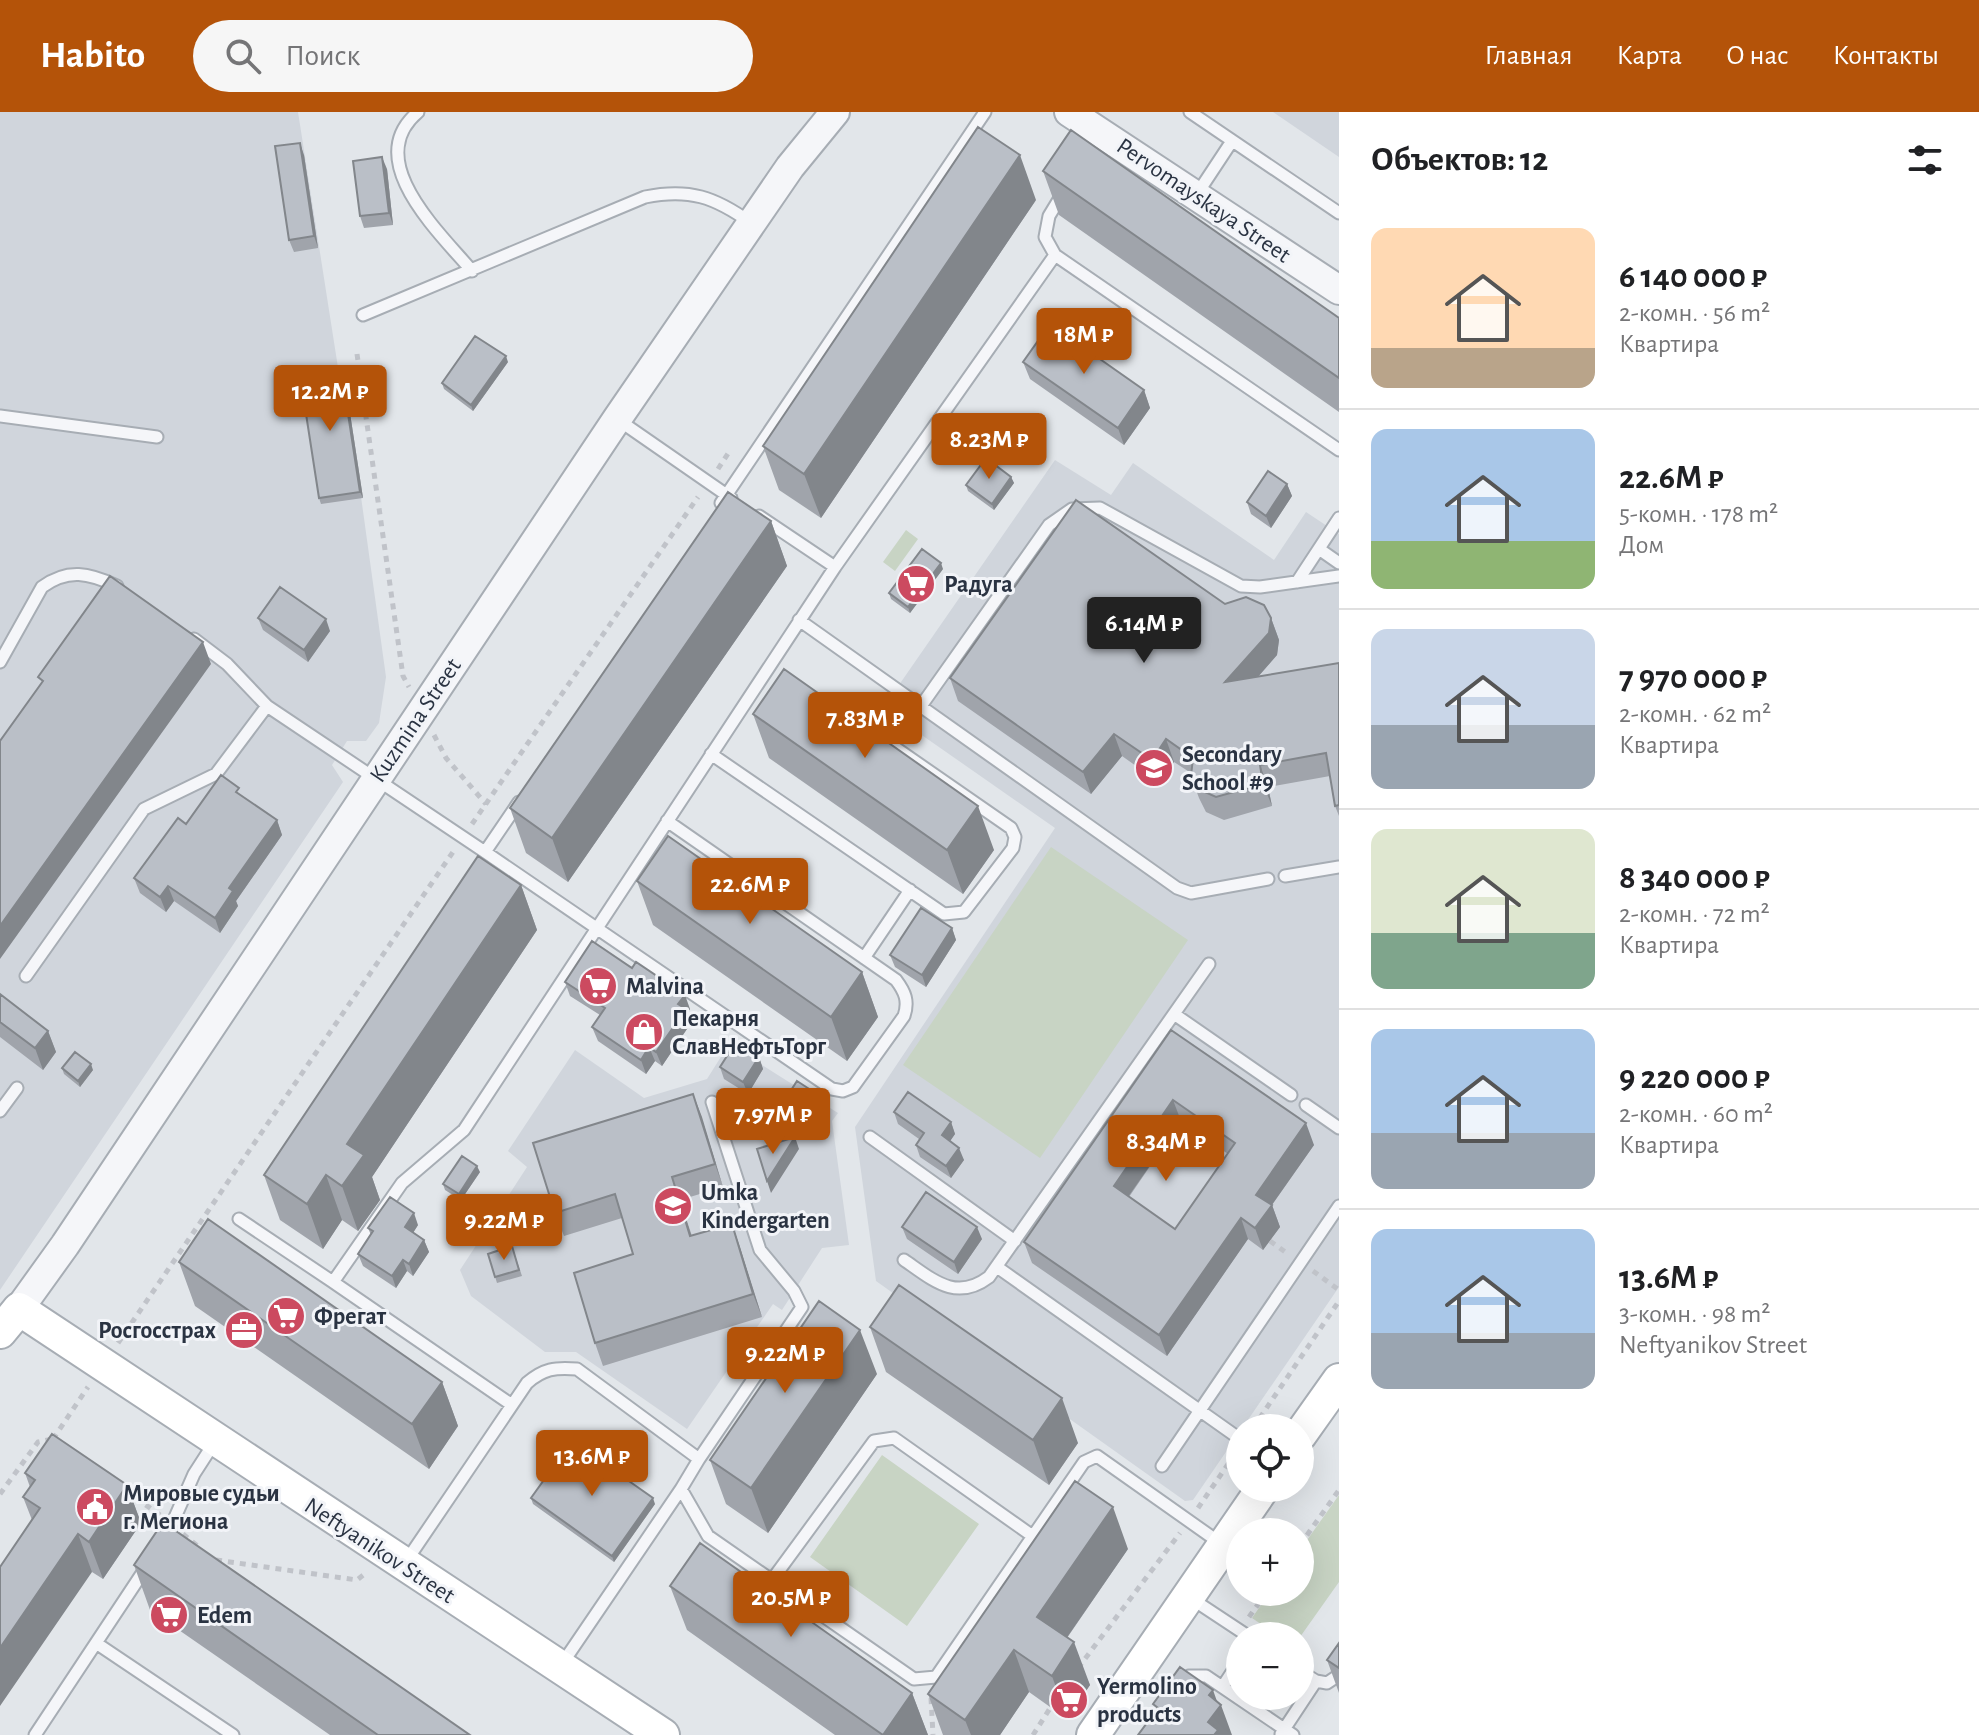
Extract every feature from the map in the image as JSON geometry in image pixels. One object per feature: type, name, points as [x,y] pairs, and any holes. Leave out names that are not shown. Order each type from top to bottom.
[{"type":"main road","name":"Neftyanikov Street","points":[[7,1318],[104,1365],[403,1566],[561,1665],[663,1735]]},
{"type":"main road","points":[[1314,1415],[1339,1380]]},
{"type":"main road","points":[[1093,1735],[1253,1502]]},
{"type":"street","name":"Kuzmina Street","points":[[7,1318],[751,223],[835,112]]},
{"type":"street","name":"Pervomayskaya Street","points":[[1069,112],[1099,138],[1197,195],[1339,290]]},
{"type":"lane","points":[[418,112],[406,122],[396,146],[403,177],[427,217],[472,271]]},
{"type":"lane","points":[[718,508],[985,112]]},
{"type":"lane","points":[[1190,112],[1339,213]]},
{"type":"lane","points":[[1197,195],[1232,141]]},
{"type":"lane","points":[[1072,180],[1049,216],[1045,237],[1055,255],[1339,450]]},
{"type":"lane","points":[[363,315],[645,197],[664,194],[710,197],[751,223]]},
{"type":"lane","points":[[333,1282],[402,1183],[464,1130],[799,620],[1055,255]]},
{"type":"lane","points":[[0,416],[157,437]]},
{"type":"lane","points":[[617,419],[739,503]]},
{"type":"lane","points":[[921,706],[1049,525],[1072,509],[1100,508],[1233,584],[1260,587],[1339,576]]},
{"type":"lane","points":[[751,511],[835,567]]},
{"type":"lane","points":[[1297,582],[1339,518]]},
{"type":"lane","points":[[1319,549],[1339,563]]},
{"type":"lane","points":[[0,662],[42,587],[52,580],[68,573],[83,573],[133,594]]},
{"type":"lane","points":[[799,620],[1177,888],[1191,893],[1268,879]]},
{"type":"lane","points":[[180,629],[227,664],[267,706],[832,1089],[843,1091],[859,1081],[904,1016],[907,1004],[896,980],[667,821]]},
{"type":"lane","points":[[772,663],[785,671]]},
{"type":"lane","points":[[26,976],[144,809],[216,774],[267,706]]},
{"type":"lane","points":[[711,754],[944,914],[964,912],[1013,848],[1015,837],[1003,821],[849,715]]},
{"type":"lane","points":[[485,852],[530,786]]},
{"type":"lane","points":[[1285,876],[1339,867]]},
{"type":"lane","points":[[864,958],[910,890]]},
{"type":"lane","points":[[904,1260],[944,1287],[955,1290],[981,1284],[997,1267],[1209,964]]},
{"type":"lane","points":[[1174,1014],[1291,1095]]},
{"type":"lane","points":[[0,1111],[17,1088]]},
{"type":"lane","points":[[561,1665],[802,1307],[794,1291],[760,1250],[712,1102]]},
{"type":"lane","points":[[1306,1105],[1339,1128]]},
{"type":"lane","points":[[870,1137],[1015,1241]]},
{"type":"lane","points":[[1162,1466],[1339,1206]]},
{"type":"lane","points":[[239,1219],[512,1405]]},
{"type":"lane","points":[[997,1267],[1226,1429]]},
{"type":"lane","points":[[403,1566],[527,1383],[545,1369],[577,1369],[699,1459]]},
{"type":"lane","points":[[772,1580],[874,1441],[883,1437],[894,1438],[1034,1537]]},
{"type":"lane","points":[[35,1735],[173,1526],[194,1474],[215,1440]]},
{"type":"lane","points":[[681,1489],[708,1536],[914,1679],[936,1677],[1084,1462],[1097,1456],[1224,1545]]},
{"type":"lane","points":[[1188,1596],[1227,1622]]},
{"type":"lane","points":[[96,1643],[233,1735]]},
{"type":"lane","points":[[1175,1692],[1189,1676],[1197,1674],[1223,1686],[1286,1733],[1316,1681],[1327,1683],[1339,1675]]},
{"type":"lane","points":[[1223,1686],[1226,1681]]},
{"type":"path","points":[[357,354],[403,676],[446,758],[486,804]]},
{"type":"path","points":[[0,1494],[38,1442],[52,1439],[104,1365],[731,449]]},
{"type":"path","points":[[1262,1414],[1339,1301]]},
{"type":"path","points":[[52,1439],[65,1448]]},
{"type":"path","points":[[1074,1670],[1085,1662],[1226,1466]]},
{"type":"path","points":[[115,1483],[228,1569]]},
{"type":"path","points":[[1314,1525],[1339,1490]]},
{"type":"path","points":[[216,1560],[357,1580],[366,1573]]},
{"type":"path","points":[[929,1677],[933,1735]]},
{"type":"path","points":[[1033,1735],[1058,1696]]},
{"type":"shaded area","points":[[0,112],[298,112],[339,374],[344,374],[386,677],[379,723],[366,741],[347,741],[332,765],[343,782],[0,1290]]},
{"type":"shaded area","points":[[1273,112],[1339,112],[1339,157]]},
{"type":"shaded area","points":[[1055,460],[1111,495],[1133,463],[1274,560],[1306,512],[1339,534],[1339,1287],[1252,1414],[1226,1414],[1226,1452],[1193,1500],[1185,1501],[876,1281],[855,1127],[1055,828],[883,708]]},
{"type":"shaded area","name":"Umka Kindergarten","points":[[729,1044],[838,1113],[832,1121],[849,1245],[822,1248],[782,1310],[773,1304],[687,1429],[576,1352],[545,1352],[471,1296],[460,1270],[527,1167],[508,1151],[575,1050],[644,1098],[707,1079]]},
{"type":"green space","points":[[906,530],[918,539],[895,571],[883,562]]},
{"type":"green space","points":[[1051,847],[1188,940],[1040,1158],[903,1065]]},
{"type":"green space","points":[[882,1455],[979,1524],[907,1626],[810,1557]]},
{"type":"green space","points":[[1339,1495],[1339,1582],[1311,1622],[1258,1622],[1252,1618],[1260,1606],[1314,1606],[1314,1530]]},
{"type":"building","points":[[978,127],[1020,155],[804,474],[763,446]]},
{"type":"building","points":[[1071,130],[1339,318],[1339,378],[1043,171]]},
{"type":"building","points":[[300,143],[314,236],[289,240],[275,146]]},
{"type":"building","points":[[382,157],[389,213],[360,216],[353,161]]},
{"type":"building","points":[[1050,324],[1144,390],[1118,428],[1023,362]]},
{"type":"building","points":[[475,336],[506,356],[471,405],[442,383]]},
{"type":"building","points":[[341,368],[360,492],[319,498],[300,375]]},
{"type":"building","points":[[986,458],[1011,477],[992,504],[966,485]]},
{"type":"building","points":[[1268,471],[1287,484],[1266,516],[1247,502]]},
{"type":"building","points":[[728,492],[771,521],[552,838],[510,808]]},
{"type":"building","points":[[1076,500],[1225,604],[1246,597],[1264,605],[1271,618],[1269,633],[1225,682],[1339,663],[1339,805],[1335,806],[1326,753],[1260,765],[1263,784],[1216,797],[1198,789],[1191,776],[1193,758],[1166,739],[1152,760],[1114,734],[1083,772],[950,678]]},
{"type":"building","points":[[922,549],[941,563],[908,607],[889,593]]},
{"type":"building","points":[[110,576],[203,642],[0,926],[0,741],[43,681],[38,677]]},
{"type":"building","points":[[280,587],[326,619],[304,650],[258,618]]},
{"type":"building","points":[[784,669],[978,806],[947,850],[753,714]]},
{"type":"building","points":[[221,775],[239,788],[236,792],[277,820],[229,888],[233,891],[215,918],[168,886],[160,897],[134,878],[178,818],[186,824]]},
{"type":"building","points":[[668,836],[862,972],[831,1017],[637,881]]},
{"type":"building","points":[[478,856],[521,885],[347,1144],[364,1155],[342,1186],[326,1175],[307,1204],[264,1175]]},
{"type":"building","points":[[921,908],[952,928],[922,975],[890,955]]},
{"type":"building","points":[[592,941],[632,968],[636,962],[685,995],[678,1004],[686,1009],[656,1052],[649,1047],[641,1060],[592,1027],[605,1008],[565,982]]},
{"type":"building","points":[[0,994],[48,1031],[35,1048],[0,1022]]},
{"type":"building","points":[[1171,1030],[1306,1123],[1256,1195],[1272,1205],[1255,1228],[1241,1218],[1159,1335],[1024,1242]],"holes":[[[1173,1100],[1235,1143],[1175,1229],[1114,1186]]]},
{"type":"building","points":[[736,1042],[759,1057],[743,1082],[720,1067]]},
{"type":"building","points":[[75,1052],[91,1064],[78,1081],[62,1068]]},
{"type":"building","points":[[797,1081],[820,1096],[805,1121],[781,1106]]},
{"type":"building","points":[[908,1092],[951,1122],[942,1135],[959,1148],[946,1166],[916,1145],[924,1133],[894,1112]]},
{"type":"building","points":[[693,1094],[715,1164],[672,1177],[690,1236],[732,1224],[753,1294],[595,1343],[574,1273],[633,1254],[615,1194],[555,1213],[533,1143]]},
{"type":"building","points":[[795,1137],[767,1181],[757,1149]]},
{"type":"building","points":[[462,1156],[477,1166],[459,1194],[443,1184]]},
{"type":"building","points":[[926,1192],[977,1227],[954,1262],[902,1227]]},
{"type":"building","points":[[390,1197],[414,1213],[405,1227],[424,1240],[409,1264],[403,1260],[392,1276],[358,1254],[373,1231],[368,1228]]},
{"type":"building","points":[[208,1219],[442,1382],[412,1424],[179,1262]]},
{"type":"building","points":[[512,1246],[519,1270],[495,1277],[488,1254]]},
{"type":"building","points":[[899,1285],[1062,1398],[1033,1440],[870,1327]]},
{"type":"building","points":[[819,1301],[860,1330],[751,1488],[710,1460]]},
{"type":"building","points":[[52,1434],[127,1485],[89,1542],[78,1534],[0,1648],[0,1567],[40,1508],[23,1497],[35,1480],[25,1473]]},
{"type":"building","points":[[572,1441],[653,1498],[612,1556],[531,1498]]},
{"type":"building","points":[[1075,1481],[1113,1507],[1037,1617],[1074,1642],[1052,1676],[1014,1650],[965,1720],[928,1694]]},
{"type":"building","points":[[163,1522],[470,1735],[378,1735],[134,1565]]},
{"type":"building","points":[[700,1543],[912,1693],[883,1735],[670,1586]]},
{"type":"building","points":[[1339,1643],[1339,1668],[1327,1660]]},
{"type":"building","points":[[1180,1667],[1213,1690],[1209,1695],[1221,1705],[1208,1722],[1218,1730],[1214,1735],[1138,1735],[1158,1708],[1153,1704]]},
{"type":"place","name":"Радуга","points":[[916,584]]},
{"type":"place","name":"Secondary School #9","points":[[1154,768]]},
{"type":"place","name":"Malvina","points":[[598,986]]},
{"type":"place","name":"Пекарня СлавНефтьТорг","points":[[644,1032]]},
{"type":"place","name":"Umka Kindergarten","points":[[673,1206]]},
{"type":"place","name":"Фрегат","points":[[286,1316]]},
{"type":"place","name":"Росгосстрах","points":[[244,1330]]},
{"type":"place","name":"Мировые судьи г. Мегиона","points":[[95,1507]]},
{"type":"place","name":"Edem","points":[[169,1615]]},
{"type":"place","name":"Yermolino products","points":[[1069,1700]]}]
